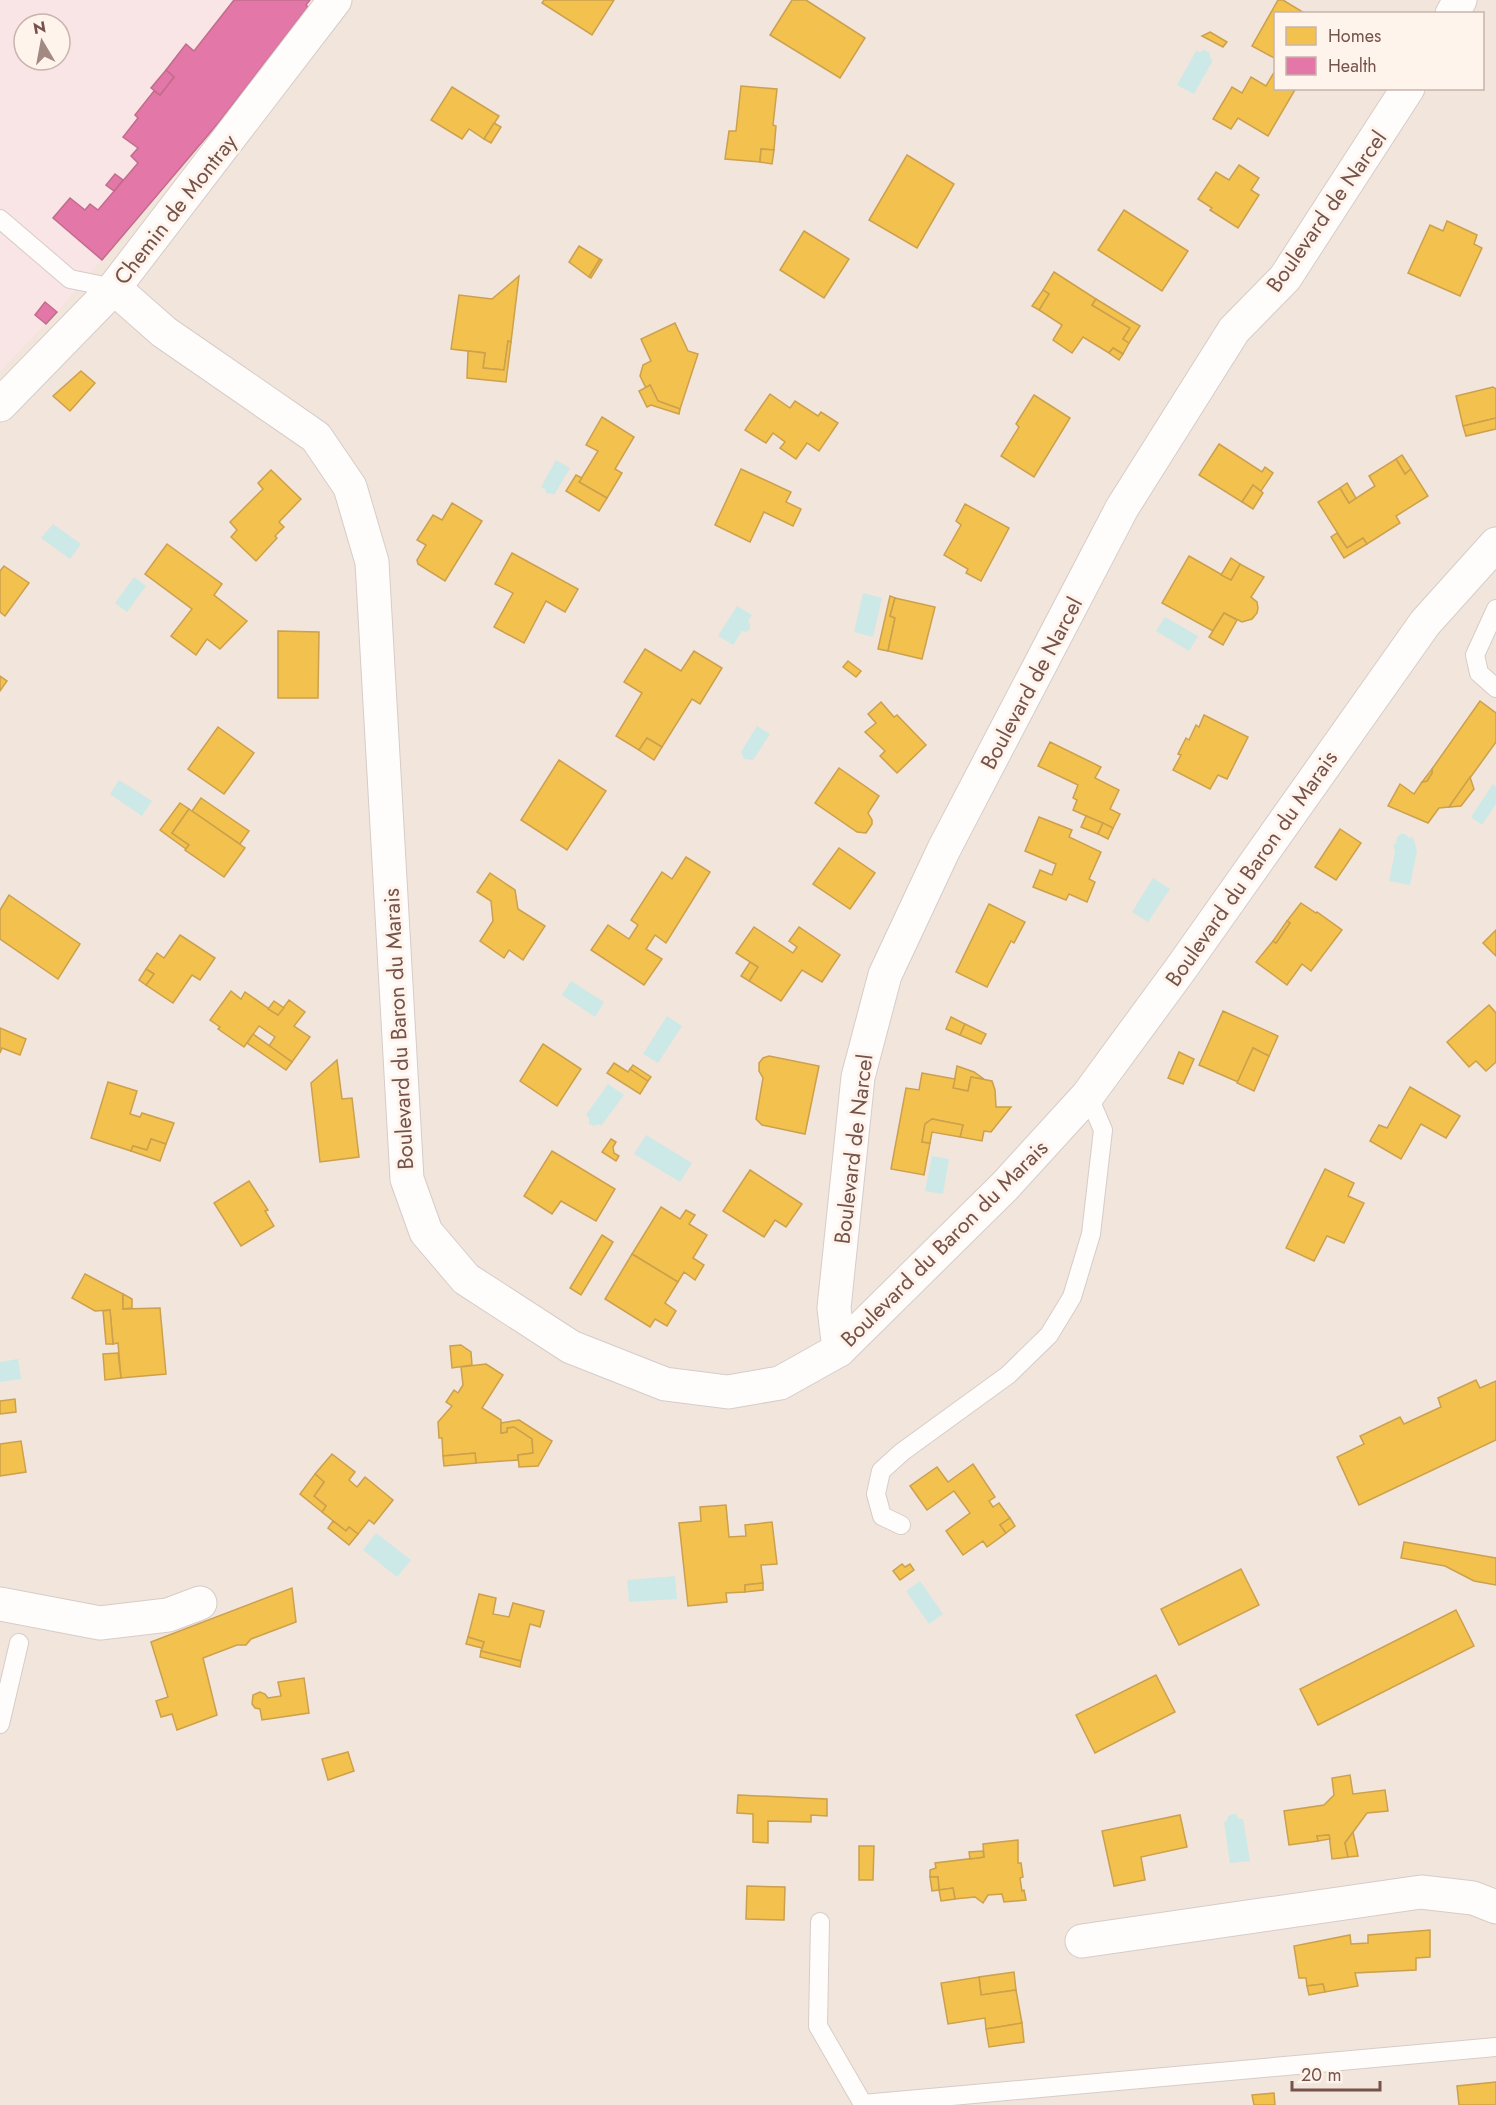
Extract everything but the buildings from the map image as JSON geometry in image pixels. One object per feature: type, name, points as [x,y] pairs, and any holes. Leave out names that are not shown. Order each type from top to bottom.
[{"type":"street","name":"Chemin de Montray","points":[[0,405],[114,288],[335,0]]},
{"type":"street","name":"Boulevard de Narcel","points":[[839,1350],[834,1308],[858,1077],[885,975],[944,849],[1122,508],[1234,330],[1285,278],[1407,90]]},
{"type":"street","name":"Boulevard du Baron du Marais","points":[[114,288],[164,332],[316,437],[350,487],[372,562],[407,1179],[426,1232],[466,1279],[571,1347],[665,1384],[728,1392],[780,1383],[839,1350],[1005,1186],[1089,1095],[1425,623],[1494,549]]},
{"type":"street","points":[[0,1604],[100,1623],[168,1615],[200,1603]]},
{"type":"street","points":[[1082,1941],[1421,1892],[1473,1898],[1496,1907]]},
{"type":"lane","points":[[0,219],[70,279],[114,288]]},
{"type":"lane","points":[[1496,609],[1475,655],[1479,673],[1496,688]]},
{"type":"lane","points":[[901,1525],[882,1516],[876,1494],[881,1471],[902,1452],[1008,1375],[1049,1335],[1072,1298],[1091,1234],[1103,1130],[1089,1095]]},
{"type":"lane","points":[[0,1724],[19,1643]]},
{"type":"lane","points":[[820,1922],[818,2026],[863,2104],[1496,2047]]},
{"type":"shaded area","points":[[0,0],[1496,0],[1496,2105],[0,2105]]},
{"type":"shaded area","points":[[0,0],[313,0],[186,162],[57,312],[0,371]]},
{"type":"water","points":[[1204,50],[1210,53],[1210,58],[1213,60],[1194,94],[1177,85],[1196,51]]},
{"type":"water","points":[[556,460],[570,468],[554,495],[547,494],[541,487]]},
{"type":"water","points":[[53,524],[81,544],[70,559],[41,538]]},
{"type":"water","points":[[134,577],[146,586],[127,612],[115,603]]},
{"type":"water","points":[[863,593],[882,598],[873,637],[854,632]]},
{"type":"water","points":[[737,606],[752,615],[748,621],[750,629],[746,632],[742,631],[733,645],[718,636]]},
{"type":"water","points":[[1165,617],[1198,636],[1189,651],[1156,631]]},
{"type":"water","points":[[757,726],[770,734],[753,760],[744,759],[741,752]]},
{"type":"water","points":[[119,780],[152,801],[142,816],[110,794]]},
{"type":"water","points":[[1493,784],[1496,787],[1496,804],[1482,825],[1471,817]]},
{"type":"water","points":[[1401,834],[1409,838],[1413,837],[1417,851],[1410,885],[1389,881],[1395,852],[1393,845]]},
{"type":"water","points":[[1153,878],[1170,889],[1148,922],[1132,912]]},
{"type":"water","points":[[571,981],[604,1002],[595,1017],[562,995]]},
{"type":"water","points":[[667,1016],[682,1026],[658,1063],[643,1054]]},
{"type":"water","points":[[608,1084],[624,1095],[601,1126],[589,1124],[589,1118],[586,1115]]},
{"type":"water","points":[[646,1135],[692,1163],[680,1182],[634,1154]]},
{"type":"water","points":[[932,1156],[949,1159],[943,1194],[925,1191]]},
{"type":"water","points":[[18,1359],[21,1379],[0,1382],[0,1362]]},
{"type":"water","points":[[376,1533],[411,1560],[397,1577],[363,1550]]},
{"type":"water","points":[[675,1576],[677,1599],[629,1602],[627,1580]]},
{"type":"water","points":[[920,1581],[943,1614],[929,1624],[906,1591]]},
{"type":"water","points":[[1233,1814],[1243,1819],[1250,1861],[1230,1863],[1224,1822],[1227,1821],[1228,1816]]}]
